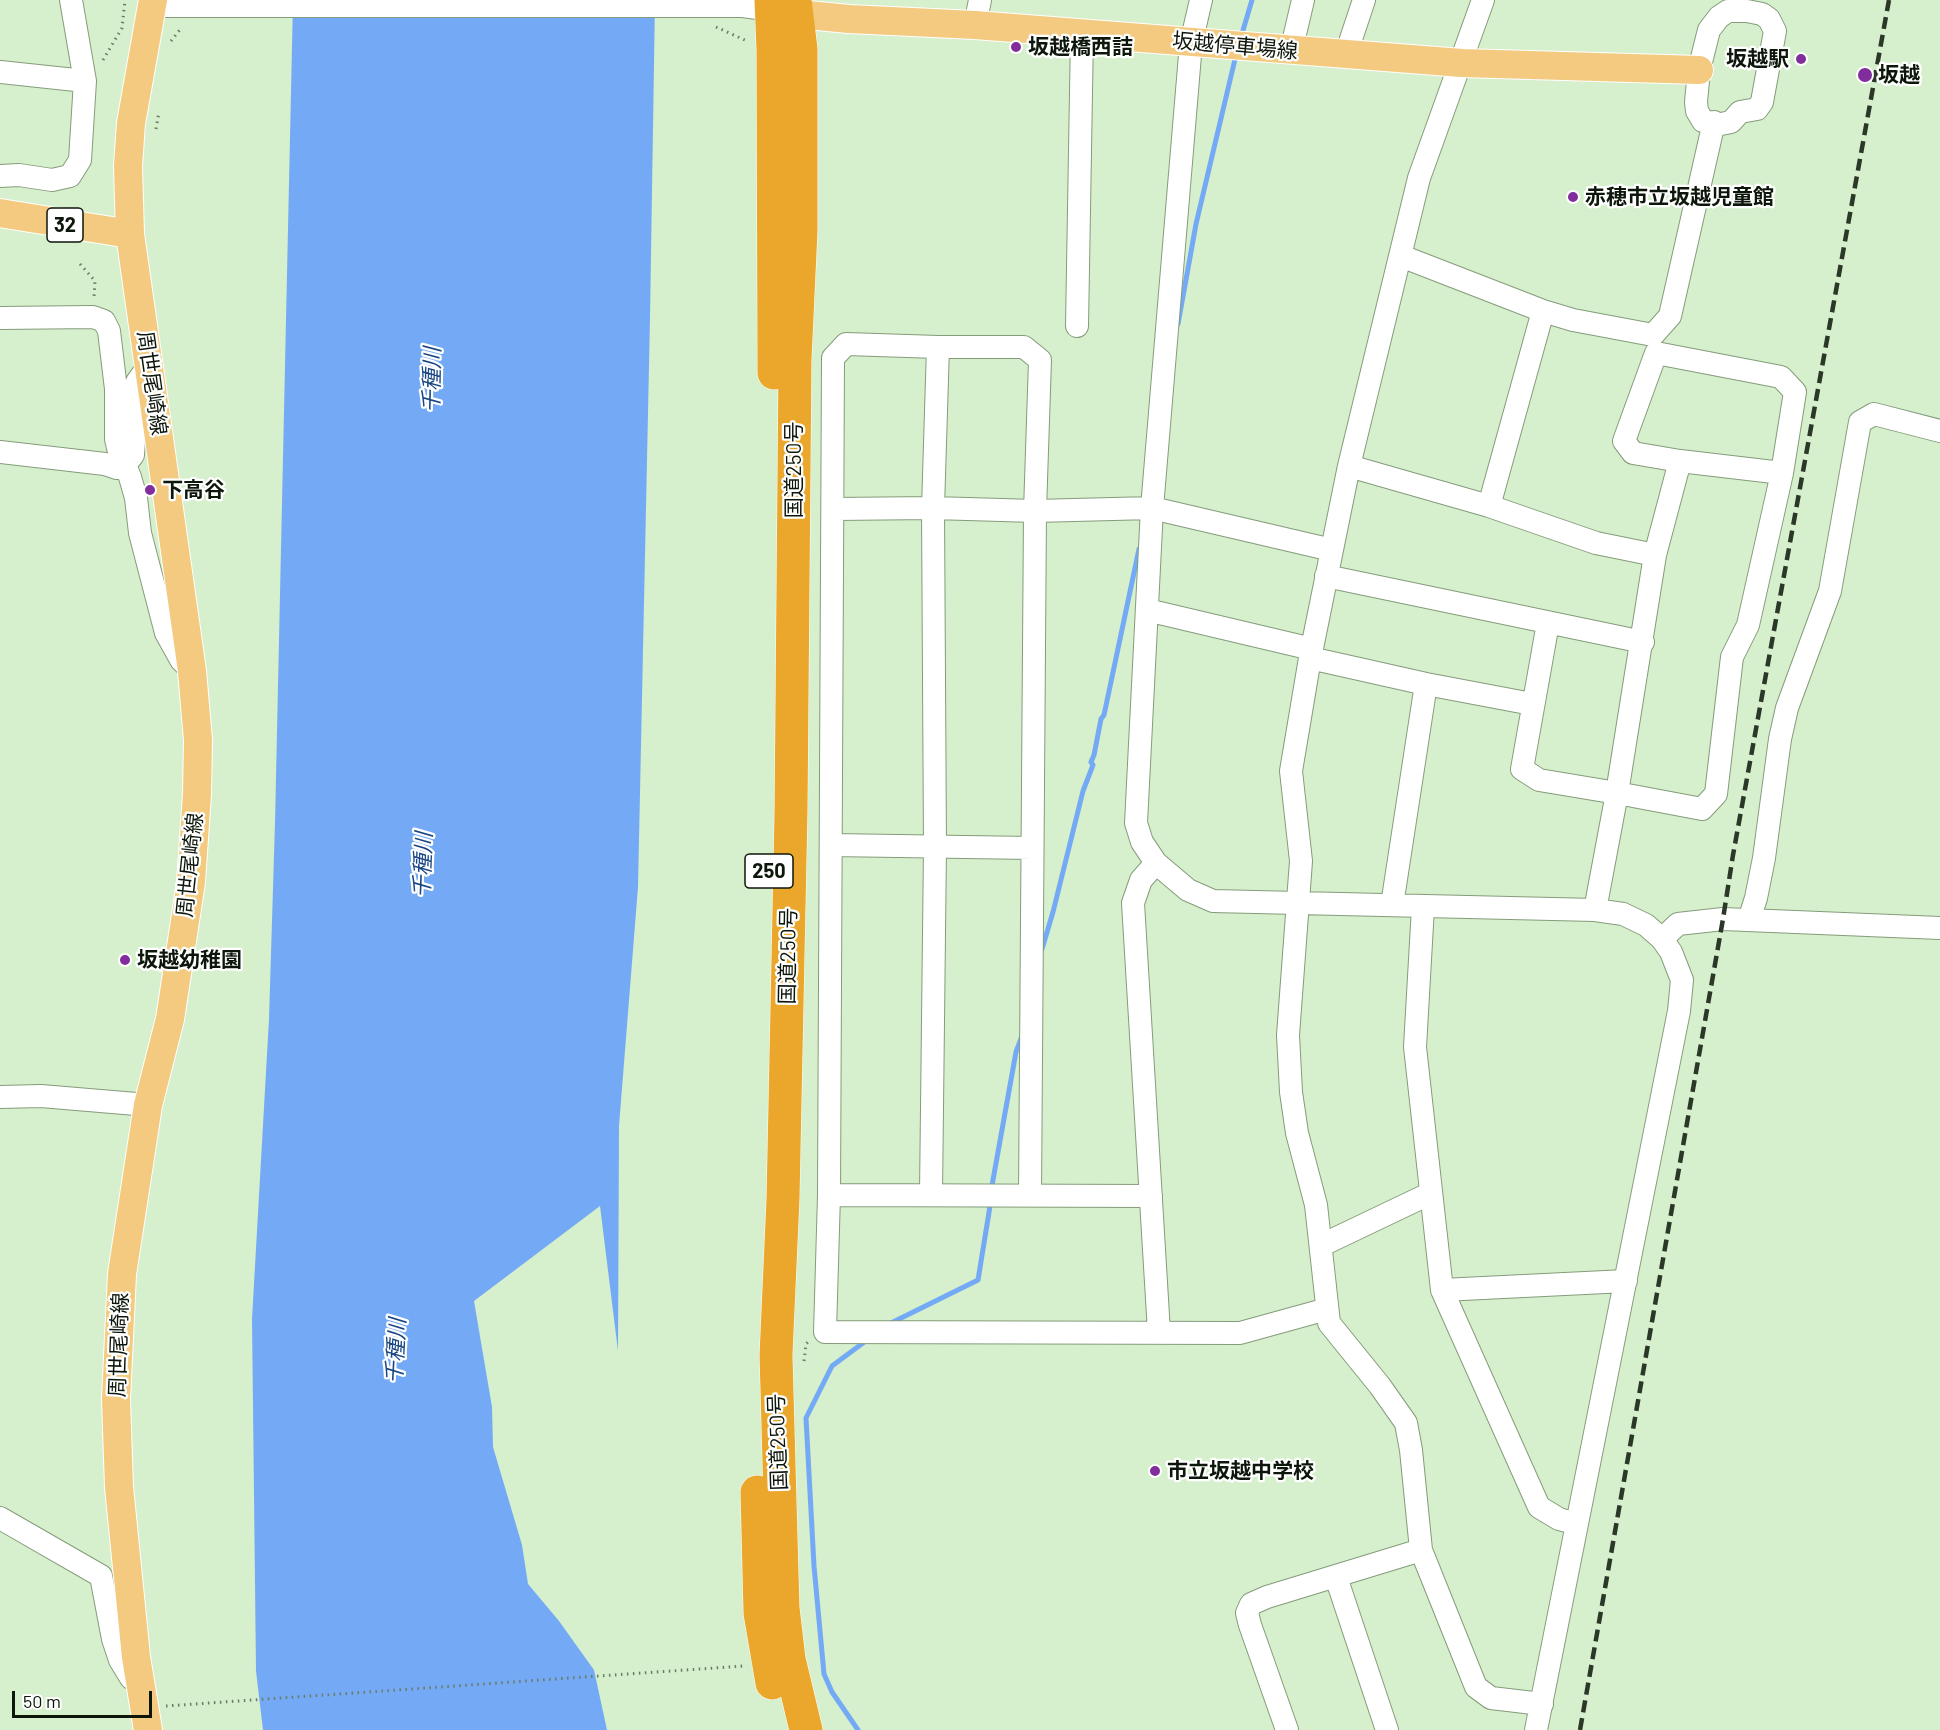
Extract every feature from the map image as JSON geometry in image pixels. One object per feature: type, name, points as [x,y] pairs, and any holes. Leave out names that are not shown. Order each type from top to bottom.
[{"type":"highway","name":"国道250号","points":[[776,6],[770,836],[764,1191],[754,1351],[760,1613],[767,1663],[783,1730]]},
{"type":"highway","name":"国道250号","points":[[776,6],[801,49],[801,231],[795,360],[791,812],[783,1188],[776,1355],[783,1608],[789,1659],[806,1730]]},
{"type":"main road","name":"周世尾崎線","points":[[153,3],[131,123],[128,166],[130,234],[192,671],[198,740],[191,882],[170,1019],[148,1105],[122,1274],[116,1399],[119,1487],[139,1679],[154,1718]]},
{"type":"main road","name":"坂越停車場線","points":[[776,6],[978,12],[1082,34],[1462,63],[1699,70]]},
{"type":"main road","name":"32","points":[[0,213],[130,234]]},
{"type":"street","points":[[0,176],[19,174],[52,180],[70,176],[80,160],[85,81],[71,0]]},
{"type":"street","points":[[1201,0],[1191,43],[1152,508],[1136,823],[1142,842],[1156,863],[1188,890],[1213,901],[1595,910],[1623,914],[1646,925],[1662,939],[1671,952],[1682,980],[1679,1011],[1536,1728]]},
{"type":"street","points":[[1291,51],[1303,0]]},
{"type":"street","points":[[1346,54],[1364,0]]},
{"type":"street","points":[[1483,0],[1419,178],[1349,466],[1311,654],[1291,771],[1301,861],[1288,1035],[1291,1092],[1297,1133],[1316,1205],[1329,1323],[1380,1386],[1406,1424],[1411,1450],[1421,1550],[1476,1687],[1491,1698],[1542,1704]]},
{"type":"street","points":[[153,3],[200,6],[776,6]]},
{"type":"street","points":[[1728,11],[1747,11],[1762,14],[1769,19],[1775,31],[1762,102],[1757,109],[1740,112],[1731,122],[1703,121],[1697,111],[1699,70],[1709,30],[1719,17],[1728,11]]},
{"type":"street","points":[[1077,326],[1082,34]]},
{"type":"street","points":[[0,72],[85,81]]},
{"type":"street","points":[[1714,123],[1670,316],[1655,344],[1624,441],[1633,453],[1782,473]]},
{"type":"street","points":[[1401,256],[1574,320],[1781,377],[1795,392],[1782,473],[1748,625],[1732,657],[1716,794],[1702,809],[1539,780],[1522,768],[1548,623]]},
{"type":"street","points":[[1489,506],[1543,310]]},
{"type":"street","points":[[0,318],[93,317],[104,321],[109,331],[116,389],[116,439],[136,498],[140,533],[166,633],[181,660],[192,671]]},
{"type":"street","points":[[1030,1194],[1035,511],[1040,360],[1024,347],[846,344],[833,358],[829,1195],[825,1332],[1240,1333],[1327,1309]]},
{"type":"street","points":[[931,1194],[935,847],[933,507],[938,347]]},
{"type":"street","points":[[0,452],[117,468],[125,465],[133,455],[135,426],[133,395],[137,382],[149,365]]},
{"type":"street","points":[[1749,920],[1764,858],[1780,739],[1787,708],[1830,591],[1860,422],[1874,414],[1940,431]]},
{"type":"street","points":[[1595,910],[1643,642],[1655,555],[1680,461]]},
{"type":"street","points":[[1349,466],[1489,506],[1596,543],[1655,555]]},
{"type":"street","points":[[834,509],[933,507],[1035,511],[1152,508],[1332,550]]},
{"type":"street","points":[[1326,576],[1643,642]]},
{"type":"street","points":[[1147,610],[1426,684],[1532,704]]},
{"type":"street","points":[[1392,905],[1426,684]]},
{"type":"street","points":[[831,845],[1032,848]]},
{"type":"street","points":[[1156,863],[1141,880],[1133,903],[1159,1332]]},
{"type":"street","points":[[1424,907],[1415,1047],[1442,1290],[1539,1507],[1559,1520],[1577,1524]]},
{"type":"street","points":[[1662,939],[1678,924],[1724,919],[1940,928]]},
{"type":"street","points":[[0,1097],[41,1096],[148,1105]]},
{"type":"street","points":[[1322,1245],[1431,1193]]},
{"type":"street","points":[[829,1195],[1151,1196]]},
{"type":"street","points":[[1442,1290],[1626,1281]]},
{"type":"street","points":[[0,1518],[101,1576],[113,1639],[120,1660],[131,1678],[139,1679]]},
{"type":"street","points":[[1287,1730],[1247,1613],[1251,1604],[1266,1597],[1421,1550]]},
{"type":"street","points":[[1336,1577],[1387,1730]]},
{"type":"path","points":[[169,50],[171,38],[185,26]]},
{"type":"path","points":[[155,132],[159,109]]},
{"type":"path","points":[[80,264],[95,281],[93,317]]},
{"type":"path","points":[[154,1718],[737,1666]]},
{"type":"water","name":"千種川","points":[[293,0],[655,0],[638,887],[619,1126],[618,1351],[600,1206],[474,1301],[492,1407],[493,1447],[522,1545],[528,1584],[559,1621],[594,1670],[607,1730],[263,1730],[256,1671],[252,1319],[269,1019]]},
{"type":"waterway","points":[[1241,37],[1252,0]]},
{"type":"waterway","points":[[1178,324],[1196,224],[1236,55]]},
{"type":"waterway","points":[[1042,949],[1083,791],[1093,765],[1091,762],[1101,719],[1104,715],[1139,549]]},
{"type":"waterway","points":[[991,1191],[1016,1052],[1022,1036]]},
{"type":"waterway","points":[[889,1324],[978,1280],[991,1200]]},
{"type":"waterway","points":[[858,1730],[832,1692],[824,1674],[814,1566],[806,1418],[832,1366],[867,1340]]},
{"type":"railway","points":[[1580,1730],[1733,855],[1889,0]]},
{"type":"place","name":"坂越橋西詰","points":[[1016,47]]},
{"type":"place","name":"坂越駅","points":[[1801,59]]},
{"type":"place","name":"坂越","points":[[1865,75]]},
{"type":"place","name":"赤穂市立坂越児童館","points":[[1573,197]]},
{"type":"place","name":"下高谷","points":[[150,490]]},
{"type":"place","name":"坂越幼稚園","points":[[125,960]]},
{"type":"place","name":"市立坂越中学校","points":[[1155,1471]]}]
